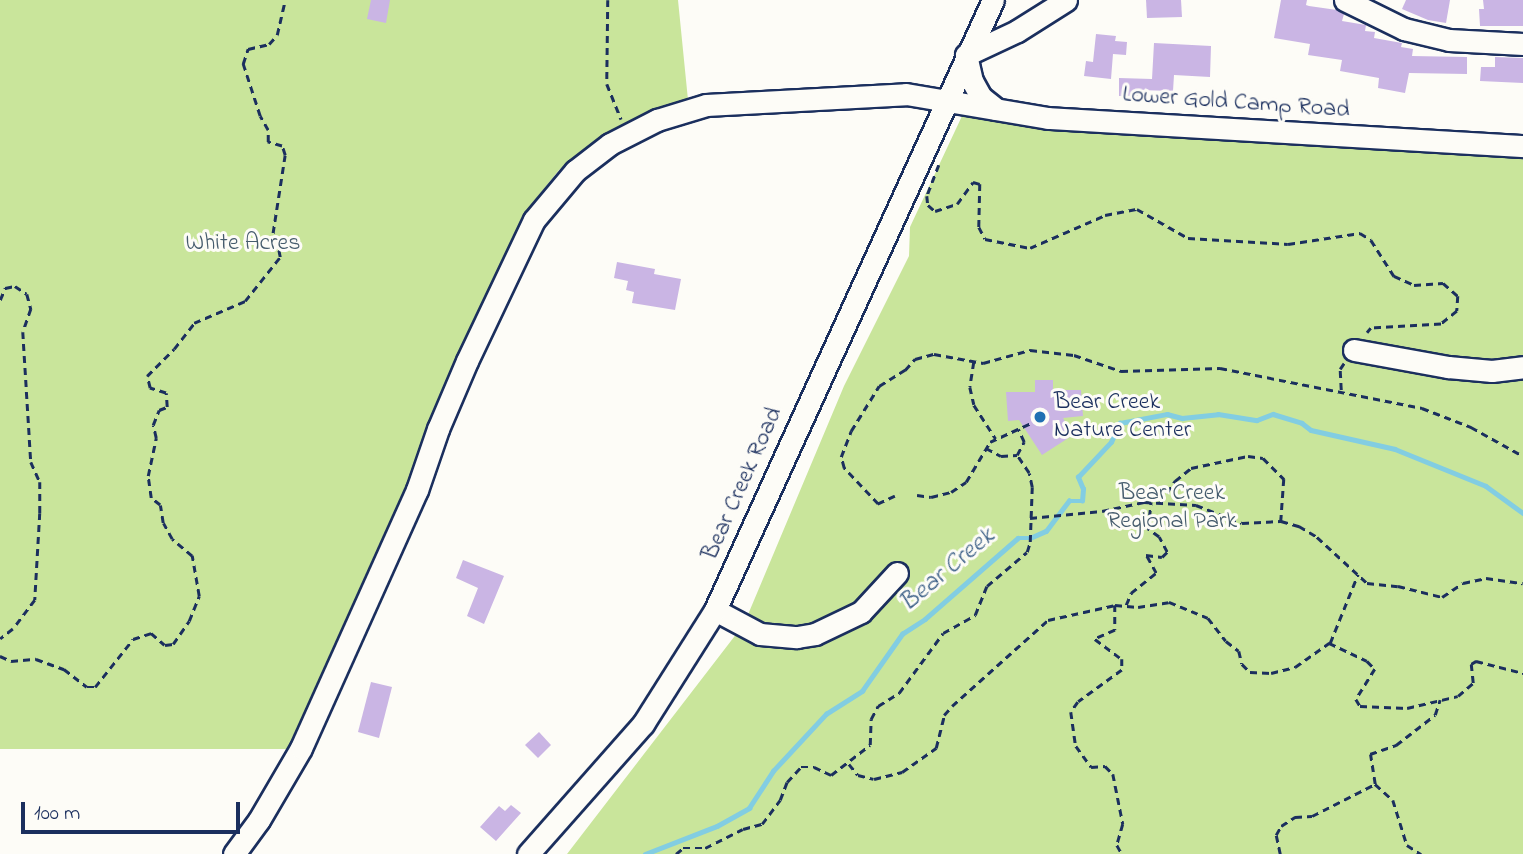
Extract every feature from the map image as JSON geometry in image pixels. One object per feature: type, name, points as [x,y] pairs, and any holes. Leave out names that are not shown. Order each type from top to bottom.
[{"type":"street","name":"Bear Creek Road","points":[[528,854],[643,724],[715,610],[965,55],[993,0]]},
{"type":"street","points":[[999,111],[981,97],[972,81],[965,55],[1017,31],[1066,0]]},
{"type":"street","points":[[1346,0],[1404,29],[1437,37],[1523,44]]},
{"type":"street","name":"Lower Gold Camp Road","points":[[234,854],[259,820],[302,748],[417,490],[438,429],[467,361],[534,220],[575,171],[610,144],[657,120],[706,105],[906,94],[1048,118],[1523,146]]},
{"type":"street","points":[[1354,350],[1470,369],[1492,371],[1523,368]]},
{"type":"street","points":[[715,610],[760,634],[797,637],[815,634],[861,612],[897,573]]},
{"type":"path","points":[[0,656],[11,661],[36,659],[64,669],[86,687],[95,687],[132,639],[151,633],[165,645],[173,644],[189,621],[199,596],[192,556],[172,539],[163,523],[160,505],[150,498],[148,476],[156,438],[153,425],[159,410],[167,407],[166,393],[150,388],[147,376],[174,349],[194,323],[245,300],[280,257],[278,247],[271,245],[285,155],[282,146],[268,142],[268,130],[260,116],[243,64],[248,49],[269,44],[277,36],[285,0]]},
{"type":"path","points":[[608,0],[607,84],[629,134]]},
{"type":"path","points":[[942,158],[927,196],[928,205],[935,211],[957,204],[974,182],[980,184],[979,227],[985,239],[1030,248],[1105,215],[1137,209],[1188,238],[1288,244],[1360,233],[1371,240],[1394,276],[1414,285],[1443,283],[1458,296],[1457,312],[1441,324],[1371,328],[1340,369],[1341,390]]},
{"type":"path","points":[[0,300],[5,288],[15,286],[27,293],[32,309],[23,332],[31,462],[40,482],[40,513],[35,600],[13,629],[0,639]]},
{"type":"path","points":[[895,496],[878,504],[844,468],[841,457],[851,431],[879,386],[905,370],[915,359],[933,354],[983,363],[1030,350],[1074,355],[1121,371],[1220,368],[1422,408],[1471,427],[1523,456]]},
{"type":"path","points":[[974,362],[970,387],[974,405],[996,439]]},
{"type":"path","points":[[917,495],[941,495],[965,482],[986,448],[996,439],[1031,423]]},
{"type":"path","points":[[1017,455],[1024,442],[1018,429]]},
{"type":"path","points":[[986,448],[1001,456],[1017,455]]},
{"type":"path","points":[[676,854],[683,848],[705,848],[743,829],[762,824],[780,800],[787,782],[801,767],[814,767],[831,775],[849,764],[870,745],[871,719],[878,706],[899,693],[943,633],[975,615],[986,586],[1027,552],[1030,542],[1032,487],[1029,473],[1017,455]]},
{"type":"path","points":[[1160,503],[1175,481],[1191,468],[1248,456],[1263,458],[1284,479],[1281,521]]},
{"type":"path","points":[[1126,605],[1131,593],[1156,573],[1146,555],[1162,557],[1167,552],[1159,537],[1147,529],[1150,502]]},
{"type":"path","points":[[1030,518],[1076,515],[1130,503],[1196,505],[1242,523],[1281,521],[1299,526],[1317,537],[1367,583],[1398,586],[1426,596],[1442,597],[1463,583],[1486,578],[1523,583]]},
{"type":"path","points":[[849,764],[858,775],[874,779],[902,772],[936,748],[944,716],[953,706],[1048,620],[1115,605],[1138,607],[1169,602],[1208,618],[1226,641],[1239,651],[1242,664],[1250,672],[1271,673],[1295,667],[1329,643],[1357,574]]},
{"type":"path","points":[[1115,605],[1115,629],[1096,639],[1122,659],[1122,670],[1078,702],[1071,712],[1076,746],[1091,767],[1105,766],[1113,774],[1123,824],[1117,845],[1122,854]]},
{"type":"path","points":[[1329,643],[1367,660],[1375,668],[1356,699],[1360,706],[1408,708],[1458,696],[1473,683],[1471,664],[1476,660],[1523,673]]},
{"type":"path","points":[[1421,854],[1408,845],[1393,800],[1375,783],[1370,754],[1396,745],[1435,716],[1440,699]]},
{"type":"path","points":[[1280,854],[1276,835],[1281,826],[1295,817],[1312,816],[1375,783]]},
{"type":"green space","name":"White Acres","points":[[0,0],[678,0],[688,100],[608,135],[581,153],[559,170],[530,206],[487,294],[437,410],[404,499],[294,749],[0,749]]},
{"type":"green space","name":"Bear Creek Regional Park","points":[[962,116],[1047,129],[1523,158],[1523,854],[567,854],[744,624],[844,386],[909,256],[910,227]]},
{"type":"building","points":[[371,0],[390,0],[386,23],[367,19]]},
{"type":"building","points":[[1146,0],[1181,0],[1182,17],[1147,18]]},
{"type":"building","points":[[1281,0],[1307,0],[1306,5],[1309,6],[1337,10],[1344,14],[1342,21],[1366,25],[1365,31],[1375,32],[1374,38],[1402,43],[1401,47],[1413,49],[1412,56],[1467,57],[1467,74],[1409,73],[1405,93],[1378,88],[1379,78],[1340,71],[1342,60],[1308,55],[1310,44],[1274,38]]},
{"type":"building","points":[[1406,0],[1450,0],[1446,23],[1428,20],[1402,9]]},
{"type":"building","points":[[1483,0],[1523,0],[1523,26],[1480,26],[1479,9],[1484,9]]},
{"type":"building","points":[[1096,34],[1116,36],[1115,41],[1127,42],[1126,55],[1113,54],[1111,79],[1084,76],[1086,61],[1093,62]]},
{"type":"building","points":[[1154,43],[1211,46],[1210,77],[1174,75],[1173,91],[1138,90],[1138,96],[1119,96],[1119,78],[1152,79]]},
{"type":"building","points":[[1495,57],[1523,58],[1523,83],[1480,81],[1481,67],[1495,67]]},
{"type":"building","points":[[617,262],[655,269],[654,274],[681,279],[675,310],[632,303],[634,292],[626,290],[628,281],[614,278]]},
{"type":"building","name":"Bear Creek Nature Center","points":[[1035,380],[1053,380],[1053,390],[1081,390],[1083,416],[1063,418],[1073,435],[1042,455],[1019,420],[1008,421],[1006,392],[1035,392]]},
{"type":"building","points":[[463,560],[504,576],[484,624],[467,616],[478,588],[456,578]]},
{"type":"building","points":[[371,682],[392,687],[379,738],[358,732]]},
{"type":"building","points":[[539,732],[551,745],[538,758],[525,745]]},
{"type":"building","points":[[511,805],[521,813],[496,841],[480,827],[499,806],[505,811]]},
{"type":"waterway","name":"Bear Creek","points":[[645,854],[717,826],[749,808],[773,771],[826,714],[862,691],[902,634],[925,619],[1018,538],[1030,538],[1046,531],[1069,501],[1082,501],[1083,489],[1078,477],[1111,442],[1120,423],[1167,414],[1182,418],[1218,414],[1257,420],[1273,414],[1302,423],[1311,430],[1395,449],[1486,486],[1523,513]]},
{"type":"place","name":"Bear Creek Nature Center","points":[[1040,417]]}]
